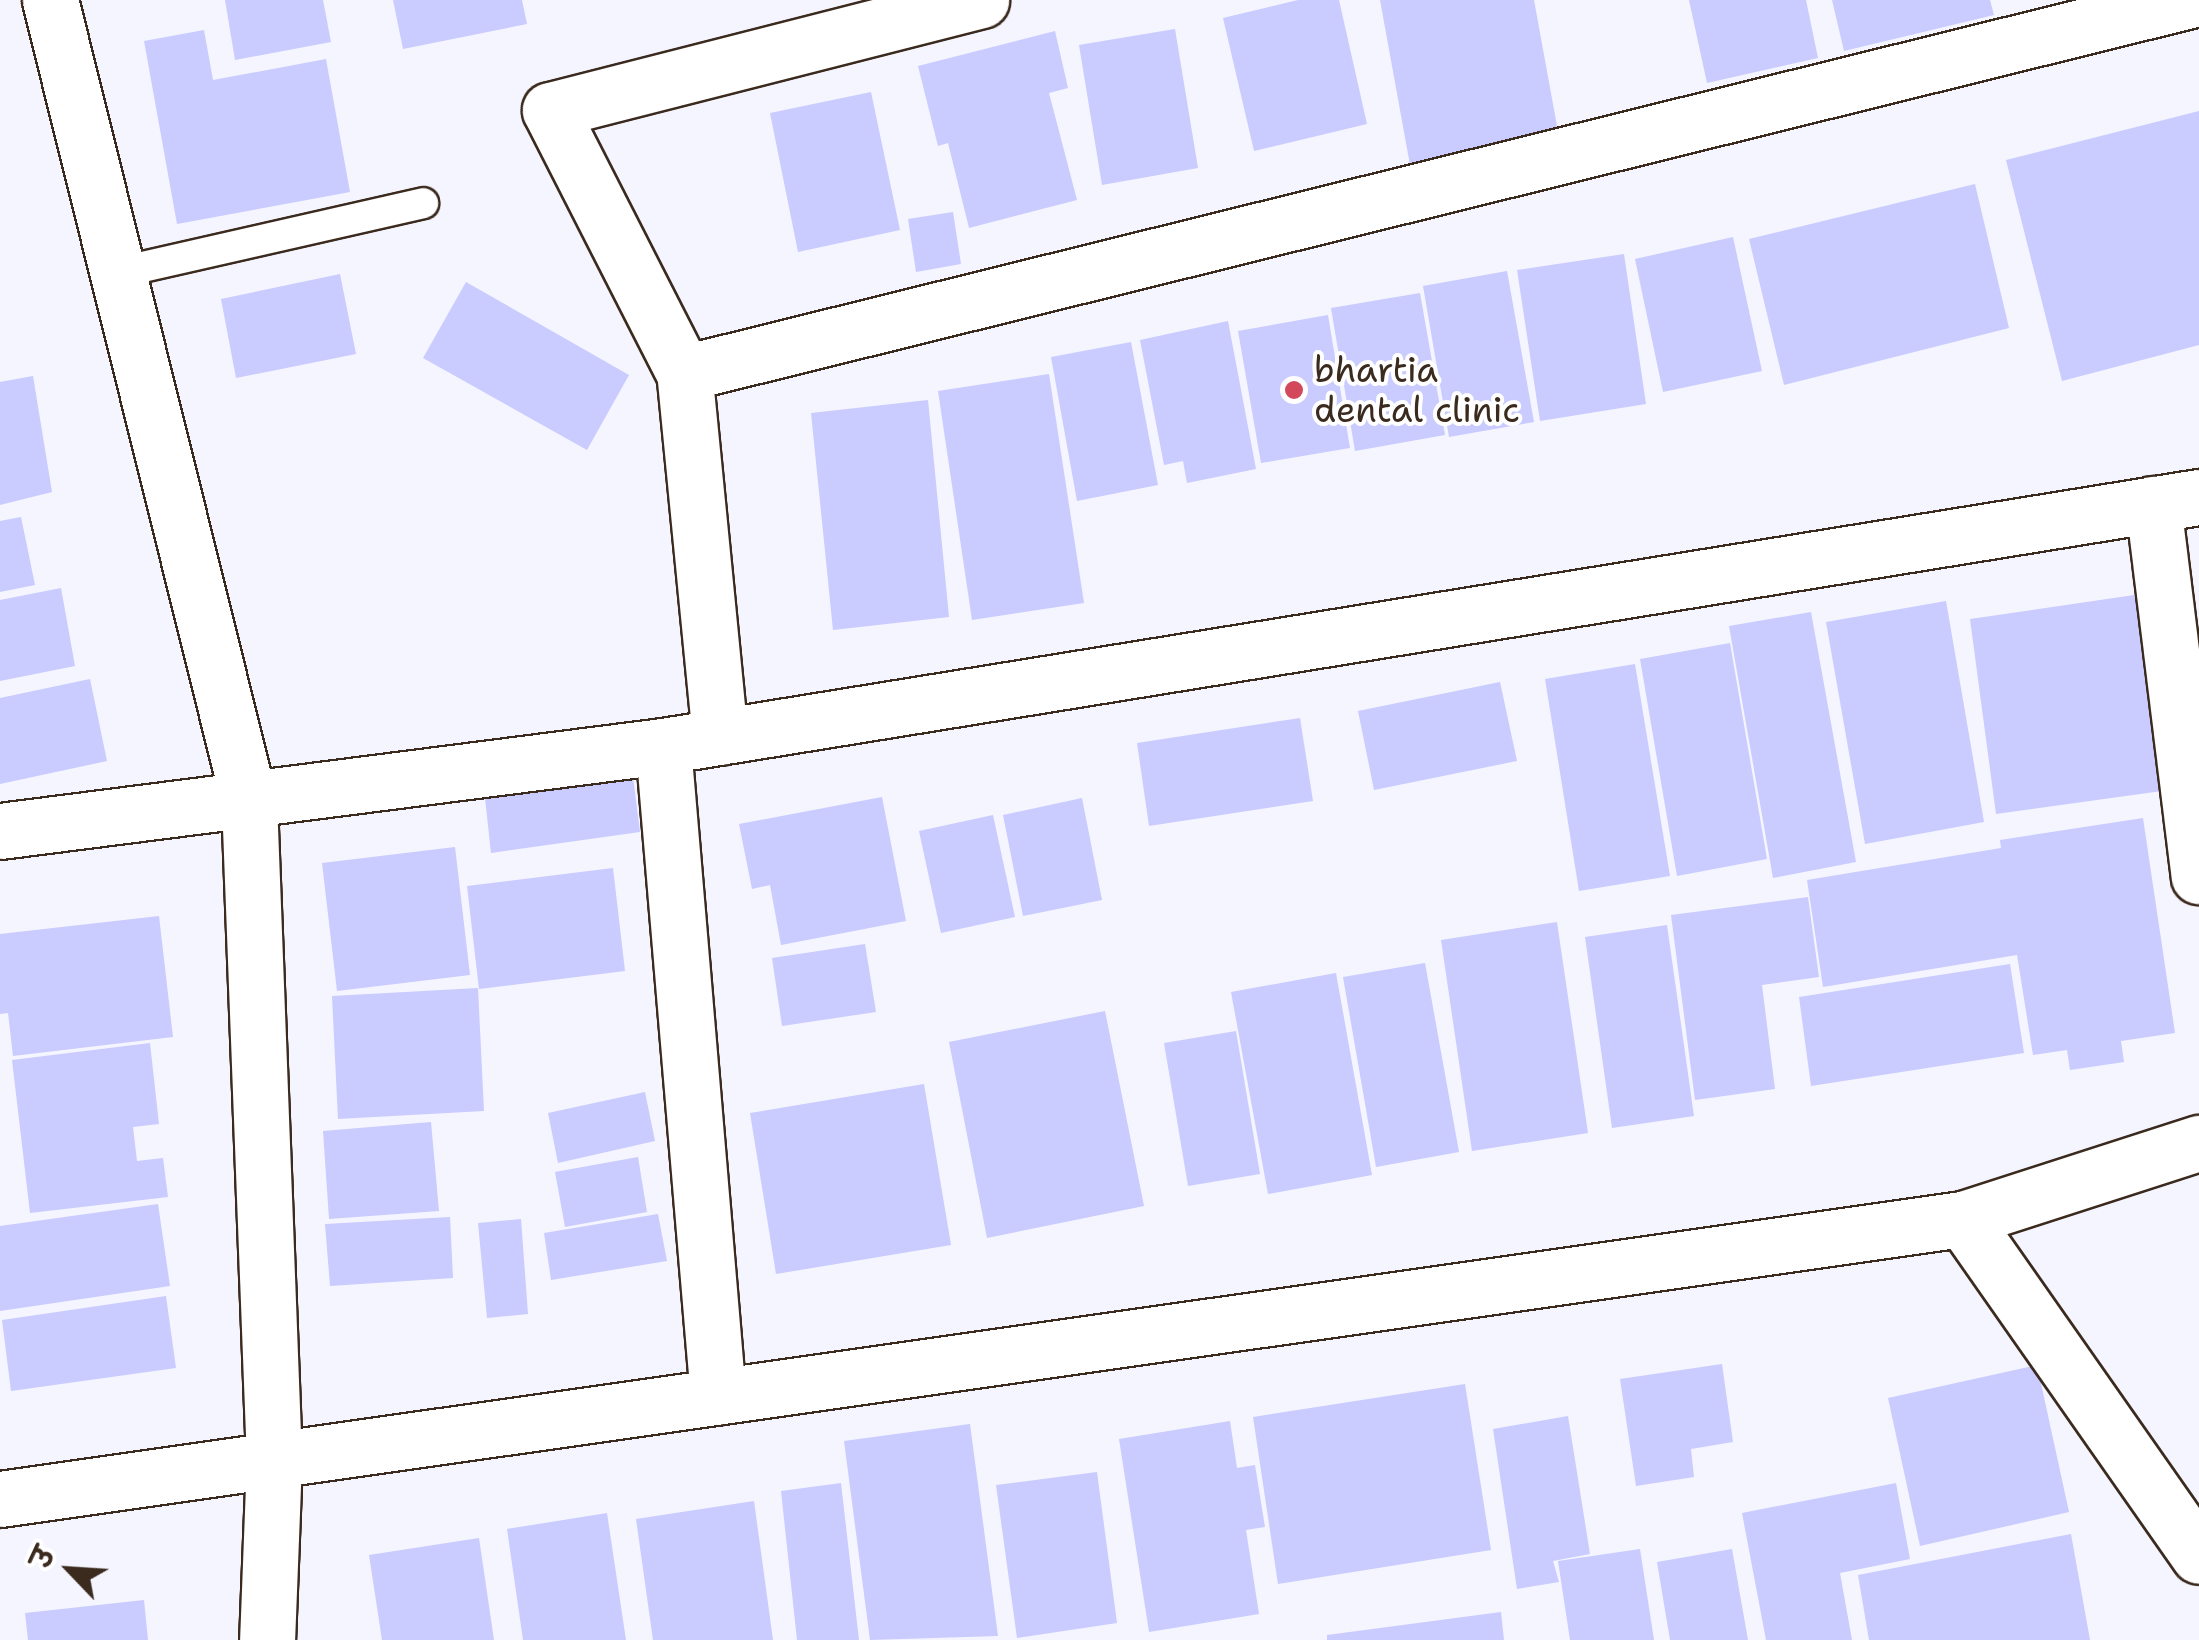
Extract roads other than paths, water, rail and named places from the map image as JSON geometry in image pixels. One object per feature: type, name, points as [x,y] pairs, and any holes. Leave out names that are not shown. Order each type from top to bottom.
[{"type":"street","points":[[50,0],[249,802],[274,1460],[266,1640]]},
{"type":"street","points":[[720,737],[684,373],[550,110],[981,0]]},
{"type":"street","points":[[684,373],[2190,0]]},
{"type":"street","points":[[0,832],[663,746],[2176,501],[2199,876]]},
{"type":"street","points":[[663,746],[718,1397]]},
{"type":"street","points":[[0,1499],[1964,1219],[2199,1142]]},
{"type":"street","points":[[1964,1219],[2199,1556]]},
{"type":"lane","points":[[116,273],[423,204]]},
{"type":"place","name":"bhartia dental clinic","points":[[1294,390]]}]
